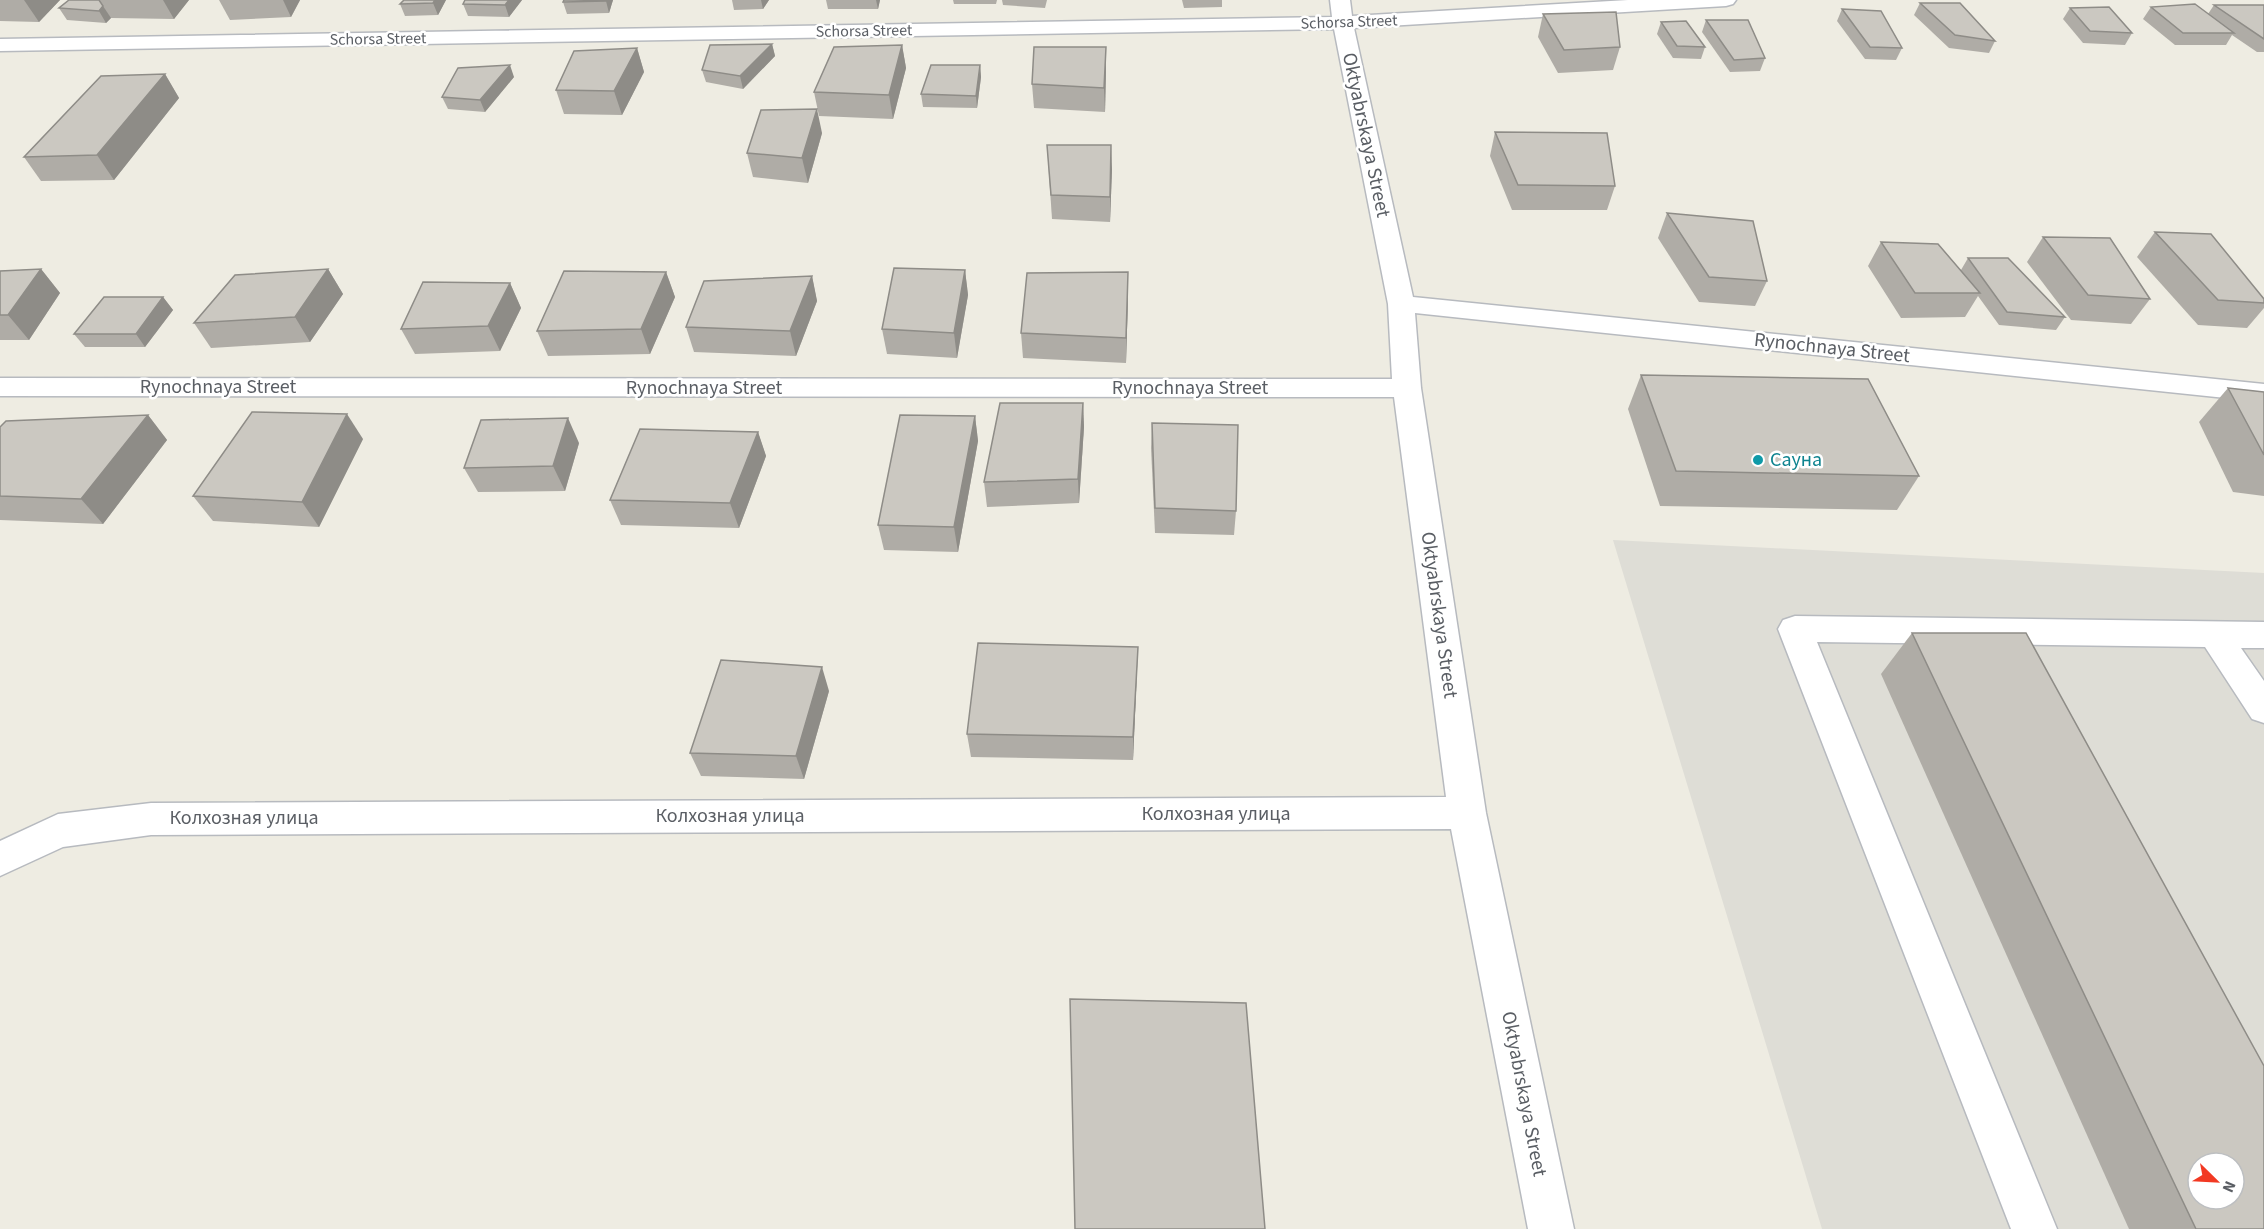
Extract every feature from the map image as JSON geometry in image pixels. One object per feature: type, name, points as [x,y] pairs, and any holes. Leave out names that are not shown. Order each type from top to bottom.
[{"type":"street","name":"Schorsa Street","points":[[0,45],[1341,12],[1726,0]]},
{"type":"street","name":"Oktyabrskaya Street","points":[[1341,12],[1401,304],[1407,388],[1467,813],[1551,1229]]},
{"type":"street","name":"Rynochnaya Street","points":[[1401,304],[2264,393]]},
{"type":"street","name":"Rynochnaya Street","points":[[0,387],[1407,388]]},
{"type":"street","points":[[2034,1229],[1795,629],[2011,647],[2214,634],[2264,635]]},
{"type":"street","points":[[2214,634],[2264,709]]},
{"type":"street","name":"Колхозная улица","points":[[0,859],[58,831],[151,819],[1467,813]]},
{"type":"shaded area","points":[[1613,540],[2264,573],[2264,1229],[1822,1229]]},
{"type":"building","points":[[69,0],[99,0],[103,6],[99,11],[59,8]]},
{"type":"building","points":[[404,0],[435,0],[433,3],[400,4]]},
{"type":"building","points":[[465,0],[509,0],[505,5],[463,4]]},
{"type":"building","points":[[564,0],[606,0],[606,1],[563,2]]},
{"type":"building","points":[[1920,3],[1960,3],[1995,41],[1955,35]]},
{"type":"building","points":[[2195,4],[2234,33],[2183,33],[2151,7]]},
{"type":"building","points":[[2214,5],[2264,5],[2264,39]]},
{"type":"building","points":[[2109,7],[2132,33],[2090,31],[2070,8]]},
{"type":"building","points":[[1842,9],[1881,11],[1902,48],[1870,47]]},
{"type":"building","points":[[1616,12],[1620,47],[1564,50],[1543,14]]},
{"type":"building","points":[[1706,20],[1748,20],[1765,58],[1734,60]]},
{"type":"building","points":[[1686,21],[1705,47],[1677,46],[1661,22]]},
{"type":"building","points":[[772,44],[740,76],[702,70],[710,45]]},
{"type":"building","points":[[902,45],[889,95],[814,92],[834,47]]},
{"type":"building","points":[[1034,47],[1106,47],[1104,88],[1032,84]]},
{"type":"building","points":[[637,48],[614,91],[556,90],[574,51]]},
{"type":"building","points":[[510,65],[480,100],[442,97],[458,68]]},
{"type":"building","points":[[931,65],[980,65],[976,96],[921,94]]},
{"type":"building","points":[[165,74],[97,155],[24,157],[101,76]]},
{"type":"building","points":[[817,109],[802,158],[747,153],[761,110]]},
{"type":"building","points":[[1495,132],[1607,133],[1615,186],[1518,185]]},
{"type":"building","points":[[1047,145],[1111,145],[1110,197],[1051,195]]},
{"type":"building","points":[[1667,213],[1753,221],[1767,281],[1709,277]]},
{"type":"building","points":[[2155,232],[2211,234],[2264,299],[2264,303],[2218,300]]},
{"type":"building","points":[[2043,237],[2110,238],[2150,299],[2088,295]]},
{"type":"building","points":[[1881,242],[1938,244],[1980,293],[1915,293]]},
{"type":"building","points":[[1968,258],[2008,258],[2065,317],[2007,312]]},
{"type":"building","points":[[894,268],[965,270],[954,333],[882,329]]},
{"type":"building","points":[[41,269],[8,315],[0,315],[0,271]]},
{"type":"building","points":[[328,269],[295,317],[194,323],[235,275]]},
{"type":"building","points":[[564,271],[666,272],[641,329],[537,331]]},
{"type":"building","points":[[1128,272],[1126,338],[1021,333],[1027,273]]},
{"type":"building","points":[[812,276],[790,331],[686,327],[704,281]]},
{"type":"building","points":[[423,282],[510,283],[488,326],[401,329]]},
{"type":"building","points":[[104,297],[163,297],[136,334],[74,334]]},
{"type":"building","points":[[1641,375],[1868,379],[1919,476],[1676,471]]},
{"type":"building","points":[[2228,388],[2264,392],[2264,455]]},
{"type":"building","points":[[1000,403],[1083,403],[1078,479],[984,482]]},
{"type":"building","points":[[252,412],[347,414],[302,502],[193,496]]},
{"type":"building","points":[[148,415],[81,499],[0,496],[0,427],[6,421]]},
{"type":"building","points":[[900,415],[975,416],[954,527],[878,525]]},
{"type":"building","points":[[568,418],[553,466],[464,468],[481,420]]},
{"type":"building","points":[[1152,423],[1238,425],[1236,511],[1155,508]]},
{"type":"building","points":[[640,429],[758,432],[730,503],[610,500]]},
{"type":"building","points":[[1912,633],[2026,633],[2264,1066],[2264,1229],[2196,1229],[2187,1211],[2246,1211],[2246,1151],[2186,1151],[2186,1208]]},
{"type":"building","points":[[978,643],[1138,647],[1133,737],[967,734]]},
{"type":"building","points":[[721,660],[822,667],[796,756],[690,753]]},
{"type":"building","points":[[1070,999],[1246,1003],[1265,1229],[1075,1229]]},
{"type":"place","name":"Сауна","points":[[1758,460]]}]
